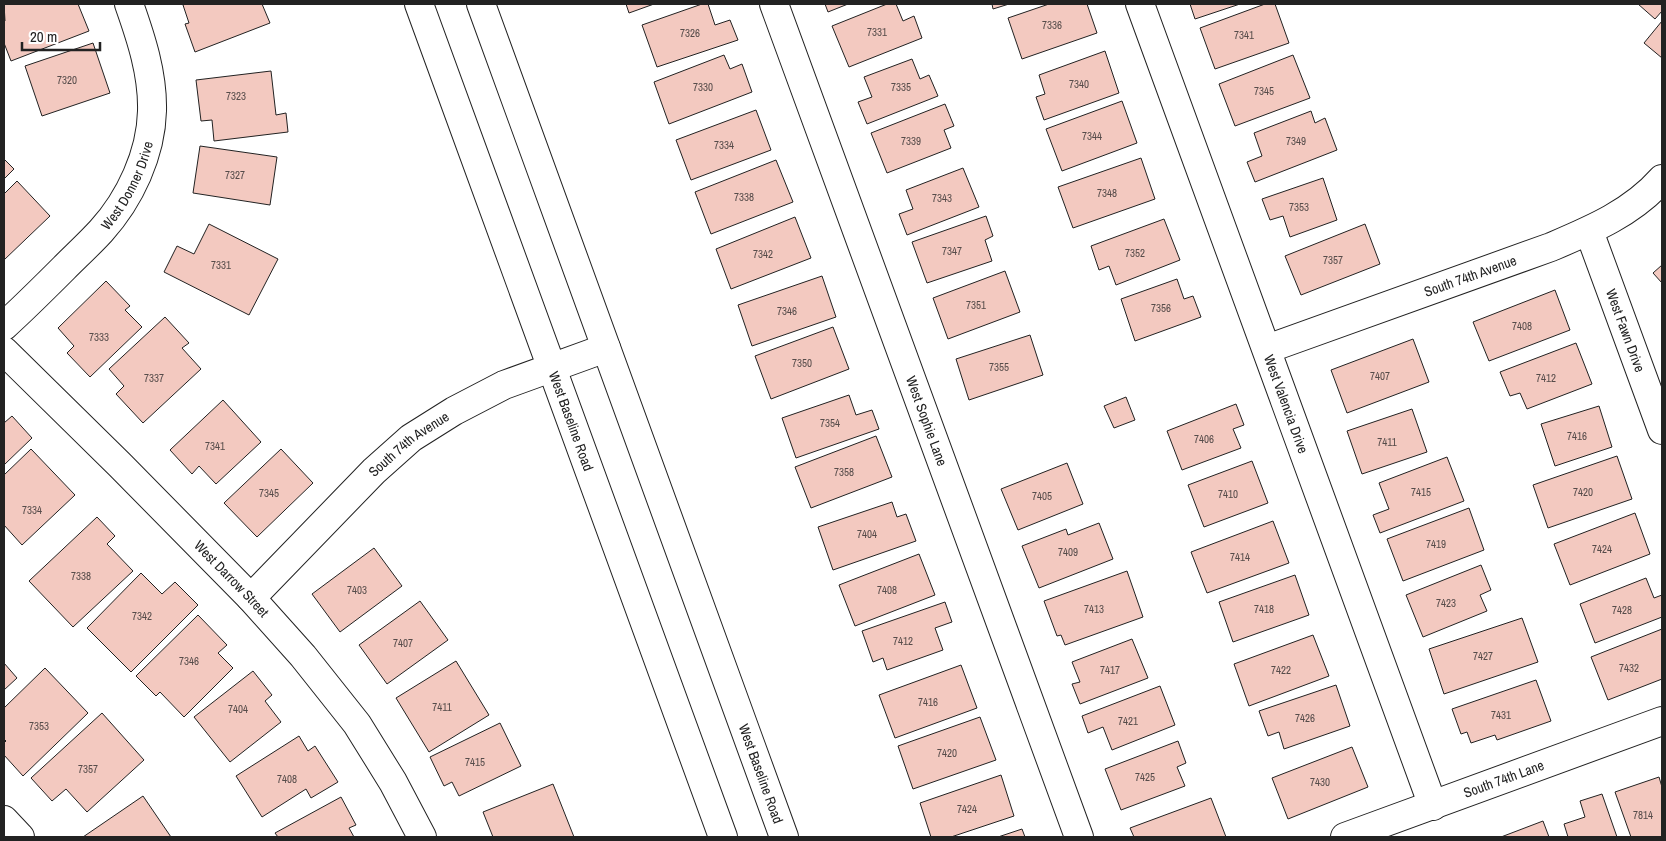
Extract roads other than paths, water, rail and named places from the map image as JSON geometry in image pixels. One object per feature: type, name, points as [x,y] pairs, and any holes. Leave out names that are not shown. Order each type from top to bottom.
[{"type":"street","name":"West Donner Drive","points":[[4,326],[102,230],[124,201],[136,177],[148,143],[152,112],[150,82],[142,42],[129,4]]},
{"type":"street","name":"West Baseline Road","points":[[418,4],[723,837]]},
{"type":"street","name":"West Baseline Road","points":[[481,4],[784,837]]},
{"type":"street","name":"West Sophie Lane","points":[[774,4],[1079,837]]},
{"type":"street","name":"West Valencia Drive","points":[[1140,4],[1433,806]]},
{"type":"street","name":"South 74th Avenue","points":[[1267,349],[1551,247],[1589,231],[1620,215],[1661,181]]},
{"type":"street","name":"West Fawn Drive","points":[[1589,231],[1662,430]]},
{"type":"street","name":"South 74th Avenue","points":[[251,598],[374,471],[411,438],[454,411],[504,386],[606,348]]},
{"type":"street","name":"West Darrow Street","points":[[4,351],[251,598],[303,656],[357,724],[393,782],[422,837]]},
{"type":"street","name":"South 74th Lane","points":[[1345,837],[1662,722]]},
{"type":"street","points":[[4,820],[20,837]]}]
